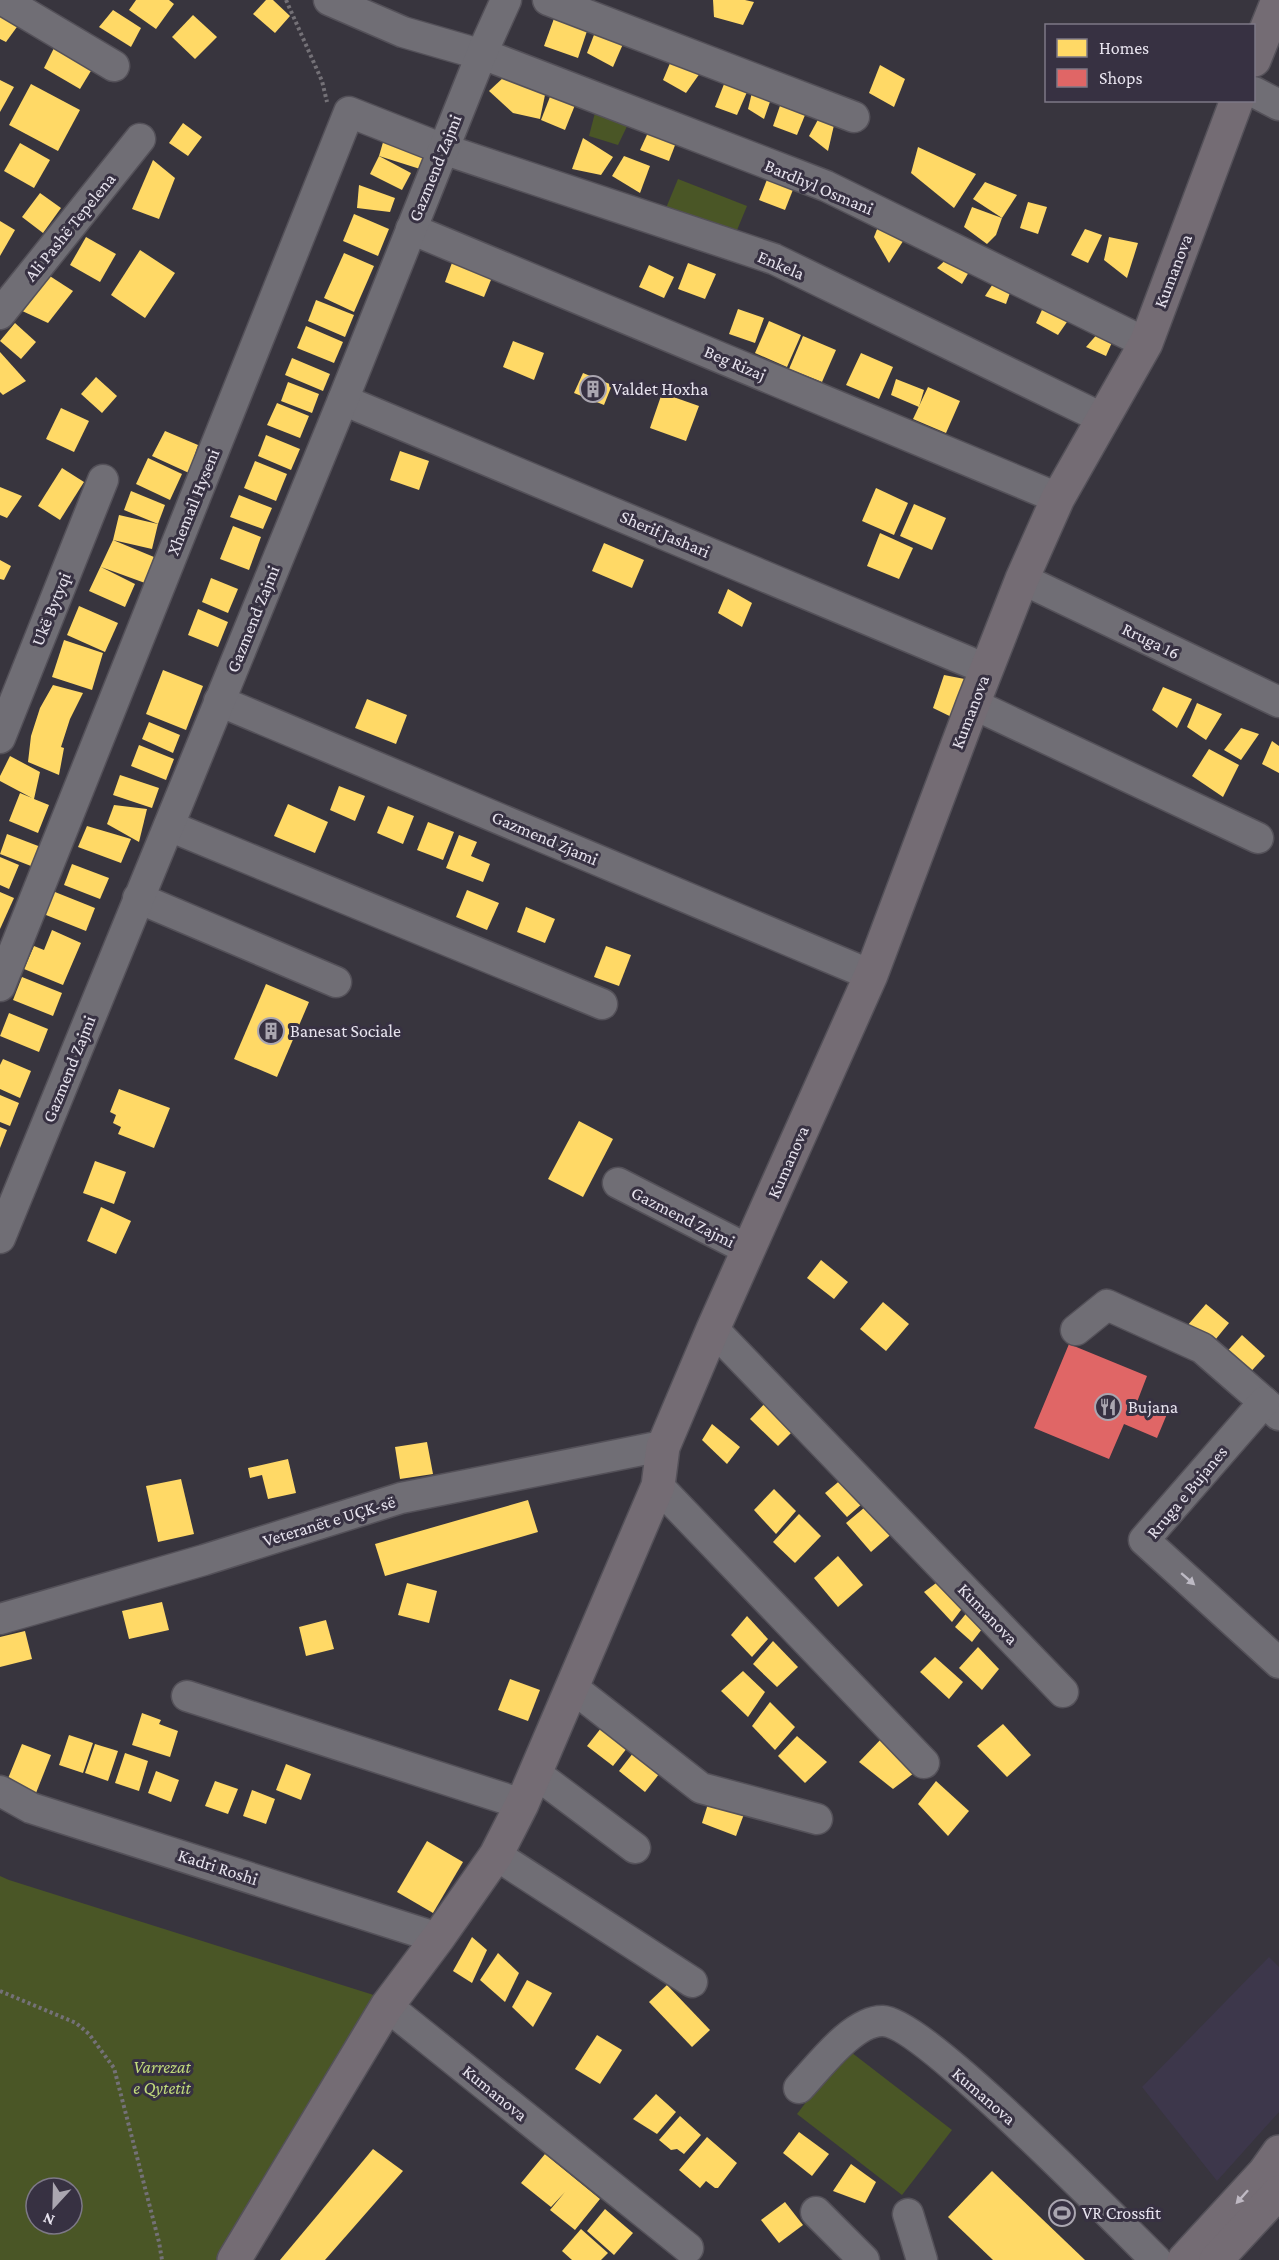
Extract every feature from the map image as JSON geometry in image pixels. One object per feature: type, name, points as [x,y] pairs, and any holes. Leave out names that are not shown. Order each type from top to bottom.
[{"type":"main road","points":[[1255,58],[1278,0]]},
{"type":"main road","name":"Kumanova","points":[[234,2260],[387,2006],[496,1855],[522,1804],[658,1486],[663,1447],[713,1329],[872,975],[1022,579],[1058,498],[1146,343],[1236,102]]},
{"type":"main road","points":[[1185,2260],[1264,2173],[1279,2152]]},
{"type":"main road","points":[[1216,2260],[1279,2192]]},
{"type":"street","points":[[3,0],[114,66]]},
{"type":"street","name":"Bardhyl Osmani","points":[[328,0],[403,32],[482,53],[826,186],[1146,343]]},
{"type":"street","name":"Gazmend Zajmi","points":[[0,1238],[343,400],[482,53],[506,0]]},
{"type":"street","points":[[548,0],[854,117]]},
{"type":"street","points":[[1255,93],[1279,105]]},
{"type":"street","name":"Xhemail Hyseni","points":[[0,986],[349,112],[443,149]]},
{"type":"street","name":"Ali Pashë Tepelena","points":[[0,314],[140,139]]},
{"type":"street","name":"Enkela","points":[[443,149],[774,259],[1104,419]]},
{"type":"street","name":"Beg Rizaj","points":[[411,229],[1058,498]]},
{"type":"street","name":"Sherif Jashari","points":[[343,400],[986,669]]},
{"type":"street","name":"Ukë Bytyqi","points":[[0,738],[103,480]]},
{"type":"street","name":"Rruga 16","points":[[1022,579],[1279,702]]},
{"type":"street","name":"Gazmend Zjami","points":[[219,701],[872,975]]},
{"type":"street","points":[[973,704],[1258,838]]},
{"type":"street","points":[[169,826],[602,1004]]},
{"type":"street","points":[[138,898],[336,982]]},
{"type":"street","name":"Gazmend Zajmi","points":[[618,1183],[749,1250]]},
{"type":"street","points":[[1076,1330],[1107,1305],[1202,1348],[1271,1408]]},
{"type":"street","name":"Kumanova","points":[[713,1329],[1063,1692]]},
{"type":"street","name":"Rruga e Bujanes","points":[[1271,1408],[1144,1540],[1279,1663]]},
{"type":"street","name":"Veteranët e UÇK-së","points":[[0,1619],[204,1560],[401,1498],[663,1447]]},
{"type":"street","points":[[658,1486],[924,1763]]},
{"type":"street","points":[[573,1688],[701,1788],[817,1819]]},
{"type":"street","points":[[187,1696],[522,1804]]},
{"type":"street","points":[[535,1773],[635,1848]]},
{"type":"street","name":"Kadri Roshi","points":[[0,1791],[31,1808],[438,1938]]},
{"type":"street","points":[[496,1855],[692,1982]]},
{"type":"street","name":"Kumanova","points":[[387,2006],[688,2248]]},
{"type":"street","name":"Kumanova","points":[[799,2088],[846,2037],[868,2024],[881,2021],[893,2023],[929,2048],[998,2106],[1156,2260]]},
{"type":"street","points":[[816,2212],[864,2260]]},
{"type":"street","points":[[908,2214],[922,2260]]},
{"type":"path","points":[[286,0],[322,81],[330,111]]},
{"type":"path","points":[[0,1991],[76,2023],[89,2034],[114,2068],[162,2260]]},
{"type":"shaded area","points":[[1269,1957],[1279,1967],[1279,2112],[1217,2181],[1142,2087]]},
{"type":"green space","points":[[597,105],[631,118],[618,145],[589,136]]},
{"type":"green space","points":[[678,179],[747,206],[735,235],[664,213]]},
{"type":"green space","name":"Varrezat e Qytetit","points":[[0,1876],[380,1997],[217,2260],[0,2260]]},
{"type":"green space","points":[[847,2049],[952,2130],[902,2195],[797,2114]]},
{"type":"building: Homes","points":[[136,0],[169,0],[174,4],[156,29],[129,10]]},
{"type":"building: Homes","points":[[266,0],[273,0],[290,16],[275,33],[253,14]]},
{"type":"building: Homes","points":[[713,0],[754,2],[743,25],[714,17]]},
{"type":"building: Homes","points":[[0,6],[22,20],[6,42],[0,39]]},
{"type":"building: Homes","points":[[113,10],[141,28],[131,47],[99,27]]},
{"type":"building: Homes","points":[[556,13],[589,25],[578,58],[544,46]]},
{"type":"building: Homes","points":[[193,15],[217,37],[195,59],[172,37]]},
{"type":"building: Homes","points":[[597,27],[626,37],[613,67],[587,53]]},
{"type":"building: Homes","points":[[60,36],[97,61],[80,89],[44,68]]},
{"type":"building: Homes","points":[[673,56],[705,66],[686,93],[663,80]]},
{"type":"building: Homes","points":[[880,65],[905,79],[894,107],[869,93]]},
{"type":"building: Homes","points":[[728,74],[750,85],[737,115],[715,107]]},
{"type":"building: Homes","points":[[505,76],[545,95],[540,119],[513,113],[489,91]]},
{"type":"building: Homes","points":[[0,80],[14,87],[0,112]]},
{"type":"building: Homes","points":[[755,80],[773,93],[764,119],[748,109]]},
{"type":"building: Homes","points":[[31,84],[80,110],[58,151],[9,125]]},
{"type":"building: Homes","points":[[553,89],[577,100],[565,130],[541,120]]},
{"type":"building: Homes","points":[[784,94],[807,110],[797,135],[773,126]]},
{"type":"building: Homes","points":[[820,116],[834,125],[828,151],[809,136]]},
{"type":"building: Homes","points":[[183,123],[202,137],[188,156],[169,143]]},
{"type":"building: Homes","points":[[651,126],[680,132],[669,161],[640,150]]},
{"type":"building: Homes","points":[[386,132],[428,152],[420,169],[379,156]]},
{"type":"building: Homes","points":[[583,138],[613,157],[601,175],[572,169]]},
{"type":"building: Homes","points":[[20,143],[50,160],[34,188],[4,171]]},
{"type":"building: Homes","points":[[918,147],[976,174],[954,208],[911,173]]},
{"type":"building: Homes","points":[[379,156],[411,173],[402,190],[370,174]]},
{"type":"building: Homes","points":[[624,156],[650,166],[640,193],[612,176]]},
{"type":"building: Homes","points":[[153,160],[175,178],[159,219],[132,209]]},
{"type":"building: Homes","points":[[770,172],[796,182],[785,210],[759,200]]},
{"type":"building: Homes","points":[[985,182],[1017,195],[1002,218],[973,199]]},
{"type":"building: Homes","points":[[359,185],[395,198],[390,212],[357,208]]},
{"type":"building: Homes","points":[[40,193],[61,208],[43,233],[22,217]]},
{"type":"building: Homes","points":[[1028,202],[1047,207],[1038,234],[1020,228]]},
{"type":"building: Homes","points":[[972,207],[1002,218],[996,235],[987,244],[964,227]]},
{"type":"building: Homes","points":[[354,214],[389,229],[378,256],[343,241]]},
{"type":"building: Homes","points":[[881,219],[907,235],[889,263],[874,237]]},
{"type":"building: Homes","points":[[0,221],[15,230],[0,256]]},
{"type":"building: Homes","points":[[1085,229],[1102,235],[1088,263],[1071,255]]},
{"type":"building: Homes","points":[[86,237],[116,254],[100,282],[70,265]]},
{"type":"building: Homes","points":[[1109,237],[1138,243],[1127,278],[1104,260]]},
{"type":"building: Homes","points":[[457,249],[497,265],[484,297],[445,282]]},
{"type":"building: Homes","points":[[140,250],[175,273],[145,318],[111,295]]},
{"type":"building: Homes","points":[[954,252],[973,265],[962,284],[937,268]]},
{"type":"building: Homes","points":[[344,253],[374,266],[354,312],[324,298]]},
{"type":"building: Homes","points":[[688,263],[716,274],[705,299],[678,289]]},
{"type":"building: Homes","points":[[649,265],[674,277],[664,298],[639,287]]},
{"type":"building: Homes","points":[[42,271],[73,291],[48,323],[18,309]]},
{"type":"building: Homes","points":[[996,279],[1012,287],[1006,304],[985,296]]},
{"type":"building: Homes","points":[[316,300],[354,315],[345,337],[308,321]]},
{"type":"building: Homes","points":[[1046,301],[1069,319],[1058,335],[1036,323]]},
{"type":"building: Homes","points":[[738,309],[764,318],[755,343],[729,334]]},
{"type":"building: Homes","points":[[769,321],[801,335],[787,367],[755,353]]},
{"type":"building: Homes","points":[[15,323],[36,342],[21,359],[0,341]]},
{"type":"building: Homes","points":[[306,326],[343,342],[334,363],[297,348]]},
{"type":"building: Homes","points":[[1099,332],[1113,340],[1106,356],[1086,347]]},
{"type":"building: Homes","points":[[803,336],[836,350],[822,382],[789,369]]},
{"type":"building: Homes","points":[[513,341],[544,353],[534,380],[503,367]]},
{"type":"building: Homes","points":[[0,352],[26,381],[3,395],[0,392]]},
{"type":"building: Homes","points":[[861,353],[893,367],[879,399],[846,385]]},
{"type":"building: Homes","points":[[292,358],[330,374],[323,391],[285,375]]},
{"type":"building: Homes","name":"Valdet Hoxha","points":[[583,373],[612,385],[604,405],[574,393]]},
{"type":"building: Homes","points":[[96,377],[117,396],[102,413],[81,394]]},
{"type":"building: Homes","points":[[896,379],[924,390],[919,407],[891,395]]},
{"type":"building: Homes","points":[[288,382],[319,394],[312,413],[281,401]]},
{"type":"building: Homes","points":[[928,387],[960,401],[946,433],[913,419]]},
{"type":"building: Homes","points":[[662,393],[699,406],[686,441],[650,428]]},
{"type":"building: Homes","points":[[277,403],[309,416],[300,438],[267,425]]},
{"type":"building: Homes","points":[[61,408],[89,421],[74,452],[46,439]]},
{"type":"building: Homes","points":[[165,431],[198,445],[189,473],[152,456]]},
{"type":"building: Homes","points":[[266,435],[300,449],[291,470],[258,456]]},
{"type":"building: Homes","points":[[400,451],[429,461],[419,490],[390,480]]},
{"type":"building: Homes","points":[[148,458],[182,474],[170,500],[136,484]]},
{"type":"building: Homes","points":[[255,461],[287,474],[276,501],[244,488]]},
{"type":"building: Homes","points":[[62,468],[84,482],[60,520],[38,506]]},
{"type":"building: Homes","points":[[0,487],[22,496],[7,518],[0,515]]},
{"type":"building: Homes","points":[[876,488],[908,503],[894,535],[862,521]]},
{"type":"building: Homes","points":[[131,491],[165,505],[158,524],[124,510]]},
{"type":"building: Homes","points":[[239,495],[272,508],[263,529],[230,517]]},
{"type":"building: Homes","points":[[914,504],[946,518],[932,550],[900,536]]},
{"type":"building: Homes","points":[[119,515],[158,524],[152,549],[113,540]]},
{"type":"building: Homes","points":[[233,526],[261,537],[249,570],[220,559]]},
{"type":"building: Homes","points":[[880,533],[913,548],[899,579],[867,566]]},
{"type":"building: Homes","points":[[113,540],[154,557],[145,583],[101,567],[135,584],[125,607],[89,591]]},
{"type":"building: Homes","points":[[604,543],[644,560],[632,588],[592,571]]},
{"type":"building: Homes","points":[[0,560],[11,566],[4,580],[0,579]]},
{"type":"building: Homes","points":[[211,578],[238,589],[228,613],[202,602]]},
{"type":"building: Homes","points":[[728,589],[752,603],[742,627],[718,613]]},
{"type":"building: Homes","points":[[79,606],[118,623],[105,652],[67,635]]},
{"type":"building: Homes","points":[[198,609],[228,622],[218,647],[188,635]]},
{"type":"building: Homes","points":[[64,640],[103,653],[92,690],[52,677]]},
{"type":"building: Homes","points":[[163,670],[203,686],[186,730],[146,714]]},
{"type":"building: Homes","points":[[944,675],[980,682],[964,723],[933,708]]},
{"type":"building: Homes","points":[[53,685],[83,693],[70,719],[61,747],[64,748],[59,775],[28,762],[31,736],[40,708]]},
{"type":"building: Homes","points":[[1163,687],[1192,699],[1177,728],[1152,710]]},
{"type":"building: Homes","points":[[367,699],[407,715],[396,744],[355,728]]},
{"type":"building: Homes","points":[[1197,703],[1222,714],[1206,740],[1187,727]]},
{"type":"building: Homes","points":[[149,722],[180,735],[173,753],[142,739]]},
{"type":"building: Homes","points":[[1241,728],[1259,734],[1241,760],[1224,750]]},
{"type":"building: Homes","points":[[1272,741],[1279,746],[1279,773],[1262,764]]},
{"type":"building: Homes","points":[[139,745],[174,759],[166,780],[131,766]]},
{"type":"building: Homes","points":[[1209,749],[1239,765],[1223,797],[1192,776]]},
{"type":"building: Homes","points":[[10,756],[40,772],[34,799],[49,805],[38,833],[9,821],[20,793],[32,798],[0,781],[0,776]]},
{"type":"building: Homes","points":[[120,775],[159,788],[152,808],[113,795]]},
{"type":"building: Homes","points":[[339,786],[365,796],[355,821],[330,810]]},
{"type":"building: Homes","points":[[288,804],[328,822],[315,853],[274,836]]},
{"type":"building: Homes","points":[[114,805],[147,809],[139,842],[107,824]]},
{"type":"building: Homes","points":[[388,806],[414,816],[403,844],[377,833]]},
{"type":"building: Homes","points":[[428,822],[454,832],[443,860],[417,850]]},
{"type":"building: Homes","points":[[87,826],[131,839],[121,863],[78,847]]},
{"type":"building: Homes","points":[[7,834],[46,849],[31,866],[0,854]]},
{"type":"building: Homes","points":[[459,835],[477,842],[471,856],[490,864],[483,882],[446,868]]},
{"type":"building: Homes","points":[[0,857],[19,865],[9,889],[0,885]]},
{"type":"building: Homes","points":[[72,864],[109,878],[100,899],[64,885]]},
{"type":"building: Homes","points":[[50,890],[95,908],[86,931],[41,913]]},
{"type":"building: Homes","points":[[467,890],[499,903],[487,930],[456,917]]},
{"type":"building: Homes","points":[[0,892],[14,898],[0,929]]},
{"type":"building: Homes","points":[[526,907],[555,919],[545,943],[517,932]]},
{"type":"building: Homes","points":[[52,930],[81,943],[63,985],[24,969],[34,946],[44,950]]},
{"type":"building: Homes","points":[[606,946],[631,955],[619,986],[594,977]]},
{"type":"building: Homes","points":[[22,977],[62,993],[53,1016],[13,1000]]},
{"type":"building: Homes","name":"Banesat Sociale","points":[[266,984],[309,1002],[277,1077],[234,1059]]},
{"type":"building: Homes","points":[[9,1013],[48,1029],[39,1052],[0,1036]]},
{"type":"building: Homes","points":[[3,1059],[31,1071],[20,1098],[0,1089],[0,1065]]},
{"type":"building: Homes","points":[[119,1089],[170,1108],[154,1148],[118,1134],[121,1127],[113,1123],[116,1115],[110,1112]]},
{"type":"building: Homes","points":[[0,1095],[19,1103],[10,1126],[0,1122]]},
{"type":"building: Homes","points":[[579,1121],[613,1139],[583,1197],[548,1179]]},
{"type":"building: Homes","points":[[0,1127],[7,1130],[0,1148]]},
{"type":"building: Homes","points":[[95,1161],[126,1172],[114,1204],[83,1193]]},
{"type":"building: Homes","points":[[101,1207],[131,1221],[116,1254],[87,1241]]},
{"type":"building: Homes","points":[[821,1260],[848,1282],[834,1299],[807,1278]]},
{"type":"building: Homes","points":[[883,1302],[909,1324],[886,1351],[860,1329]]},
{"type":"building: Homes","points":[[1206,1304],[1229,1323],[1211,1345],[1187,1326]]},
{"type":"building: Homes","points":[[1242,1335],[1265,1356],[1246,1377],[1223,1356]]},
{"type":"building: Homes","points":[[770,1398],[798,1426],[778,1446],[750,1419]]},
{"type":"building: Homes","points":[[712,1424],[740,1447],[727,1464],[702,1440]]},
{"type":"building: Homes","points":[[427,1442],[433,1474],[400,1479],[395,1447]]},
{"type":"building: Homes","points":[[288,1459],[296,1493],[268,1499],[262,1475],[250,1478],[248,1468]]},
{"type":"building: Homes","points":[[849,1473],[870,1497],[847,1517],[825,1493]]},
{"type":"building: Homes","points":[[181,1479],[194,1534],[158,1542],[146,1486]]},
{"type":"building: Homes","points":[[774,1489],[796,1511],[776,1534],[754,1510]]},
{"type":"building: Homes","points":[[528,1500],[538,1532],[385,1576],[375,1544]]},
{"type":"building: Homes","points":[[871,1502],[896,1530],[871,1552],[846,1523]]},
{"type":"building: Homes","points":[[799,1514],[821,1536],[795,1563],[773,1542]]},
{"type":"building: Homes","points":[[838,1556],[863,1585],[838,1607],[814,1578]]},
{"type":"building: Homes","points":[[947,1575],[967,1602],[952,1622],[924,1592]]},
{"type":"building: Homes","points":[[407,1583],[437,1591],[429,1623],[398,1615]]},
{"type":"building: Homes","points":[[162,1602],[169,1630],[129,1639],[122,1611]]},
{"type":"building: Homes","points":[[974,1604],[989,1620],[972,1642],[955,1627]]},
{"type":"building: Homes","points":[[747,1616],[768,1639],[752,1657],[731,1635]]},
{"type":"building: Homes","points":[[326,1620],[334,1649],[306,1656],[299,1627]]},
{"type":"building: Homes","points":[[25,1631],[32,1659],[0,1667],[0,1637]]},
{"type":"building: Homes","points":[[773,1641],[798,1667],[777,1687],[753,1664]]},
{"type":"building: Homes","points":[[978,1647],[999,1669],[982,1690],[959,1668]]},
{"type":"building: Homes","points":[[935,1657],[963,1682],[949,1699],[920,1672]]},
{"type":"building: Homes","points":[[743,1671],[765,1692],[748,1717],[721,1691]]},
{"type":"building: Homes","points":[[510,1679],[540,1690],[528,1721],[498,1710]]},
{"type":"building: Homes","points":[[770,1702],[795,1727],[775,1750],[752,1726]]},
{"type":"building: Homes","points":[[142,1713],[161,1720],[159,1724],[178,1731],[170,1757],[132,1745]]},
{"type":"building: Homes","points":[[605,1723],[631,1743],[613,1766],[587,1746]]},
{"type":"building: Homes","points":[[1003,1724],[1031,1755],[1007,1777],[977,1746]]},
{"type":"building: Homes","points":[[69,1735],[93,1743],[83,1773],[59,1765]]},
{"type":"building: Homes","points":[[797,1736],[827,1762],[805,1783],[778,1756]]},
{"type":"building: Homes","points":[[884,1736],[922,1767],[893,1789],[859,1762]]},
{"type":"building: Homes","points":[[22,1744],[51,1755],[36,1793],[7,1781]]},
{"type":"building: Homes","points":[[95,1744],[118,1751],[108,1781],[85,1773]]},
{"type":"building: Homes","points":[[637,1748],[663,1769],[645,1792],[619,1771]]},
{"type":"building: Homes","points":[[125,1753],[148,1761],[139,1791],[115,1783]]},
{"type":"building: Homes","points":[[286,1764],[311,1774],[301,1800],[276,1790]]},
{"type":"building: Homes","points":[[156,1771],[179,1780],[171,1802],[148,1793]]},
{"type":"building: Homes","points":[[215,1781],[238,1789],[228,1814],[205,1806]]},
{"type":"building: Homes","points":[[936,1781],[969,1811],[948,1836],[918,1804]]},
{"type":"building: Homes","points":[[252,1790],[275,1799],[266,1824],[243,1816]]},
{"type":"building: Homes","points":[[712,1791],[748,1803],[736,1836],[702,1823]]},
{"type":"building: Homes","points":[[427,1841],[463,1862],[433,1913],[397,1892]]},
{"type":"building: Homes","points":[[472,1937],[487,1950],[472,1983],[453,1971]]},
{"type":"building: Homes","points":[[498,1953],[519,1973],[505,2002],[480,1980]]},
{"type":"building: Homes","points":[[527,1980],[552,1993],[533,2027],[512,2007]]},
{"type":"building: Homes","points":[[667,1985],[710,2030],[692,2047],[649,2002]]},
{"type":"building: Homes","points":[[597,2035],[622,2050],[600,2084],[575,2069]]},
{"type":"building: Homes","points":[[656,2094],[676,2112],[657,2134],[633,2119]]},
{"type":"building: Homes","points":[[680,2116],[701,2135],[684,2154],[677,2149],[671,2150],[659,2140]]},
{"type":"building: Homes","points":[[799,2132],[829,2154],[812,2176],[783,2153]]},
{"type":"building: Homes","points":[[707,2137],[737,2163],[718,2188],[706,2181],[700,2188],[679,2170]]},
{"type":"building: Homes","points":[[373,2149],[403,2171],[325,2260],[280,2260]]},
{"type":"building: Homes","points":[[545,2154],[600,2199],[575,2230],[550,2210],[565,2192],[551,2207],[521,2183]]},
{"type":"building: Homes","points":[[851,2164],[876,2182],[865,2203],[833,2191]]},
{"type":"building: Homes","points":[[992,2171],[1085,2260],[993,2260],[948,2217]]},
{"type":"building: Homes","points":[[785,2202],[803,2225],[779,2243],[761,2220]]},
{"type":"building: Homes","points":[[605,2209],[633,2233],[614,2255],[587,2231]]},
{"type":"building: Homes","points":[[581,2229],[608,2253],[601,2260],[572,2260],[562,2251]]},
{"type":"building: Shops","points":[[1069,1344],[1147,1376],[1137,1402],[1167,1414],[1157,1438],[1124,1424],[1109,1459],[1034,1428]]},
{"type":"place","name":"Valdet Hoxha","points":[[593,389]]},
{"type":"place","name":"Banesat Sociale","points":[[271,1031]]},
{"type":"place","name":"Bujana","points":[[1108,1407]]},
{"type":"place","name":"VR Crossfit","points":[[1062,2213]]}]
